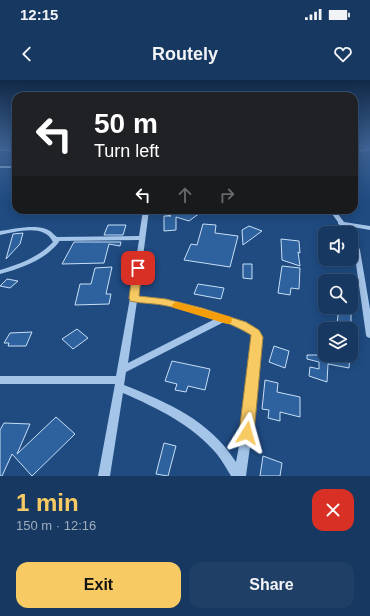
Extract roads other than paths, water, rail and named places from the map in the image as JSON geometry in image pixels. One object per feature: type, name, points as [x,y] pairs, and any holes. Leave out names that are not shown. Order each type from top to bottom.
[{"type":"street","points":[[0,167],[12,167]]},
{"type":"street","points":[[104,476],[134,298],[145,214]]},
{"type":"street","points":[[334,214],[343,226]]},
{"type":"street","points":[[340,223],[370,228]]},
{"type":"street","points":[[0,233],[37,229],[47,231],[55,239],[142,238]]},
{"type":"street","points":[[0,272],[44,253],[56,242],[55,239]]},
{"type":"street","points":[[358,257],[370,335]]},
{"type":"street","points":[[134,298],[166,302],[250,328],[256,333],[257,337],[249,418],[239,476]]},
{"type":"street","points":[[122,370],[223,319]]},
{"type":"street","points":[[0,380],[119,384],[167,409],[195,426],[220,448],[239,476]]}]
